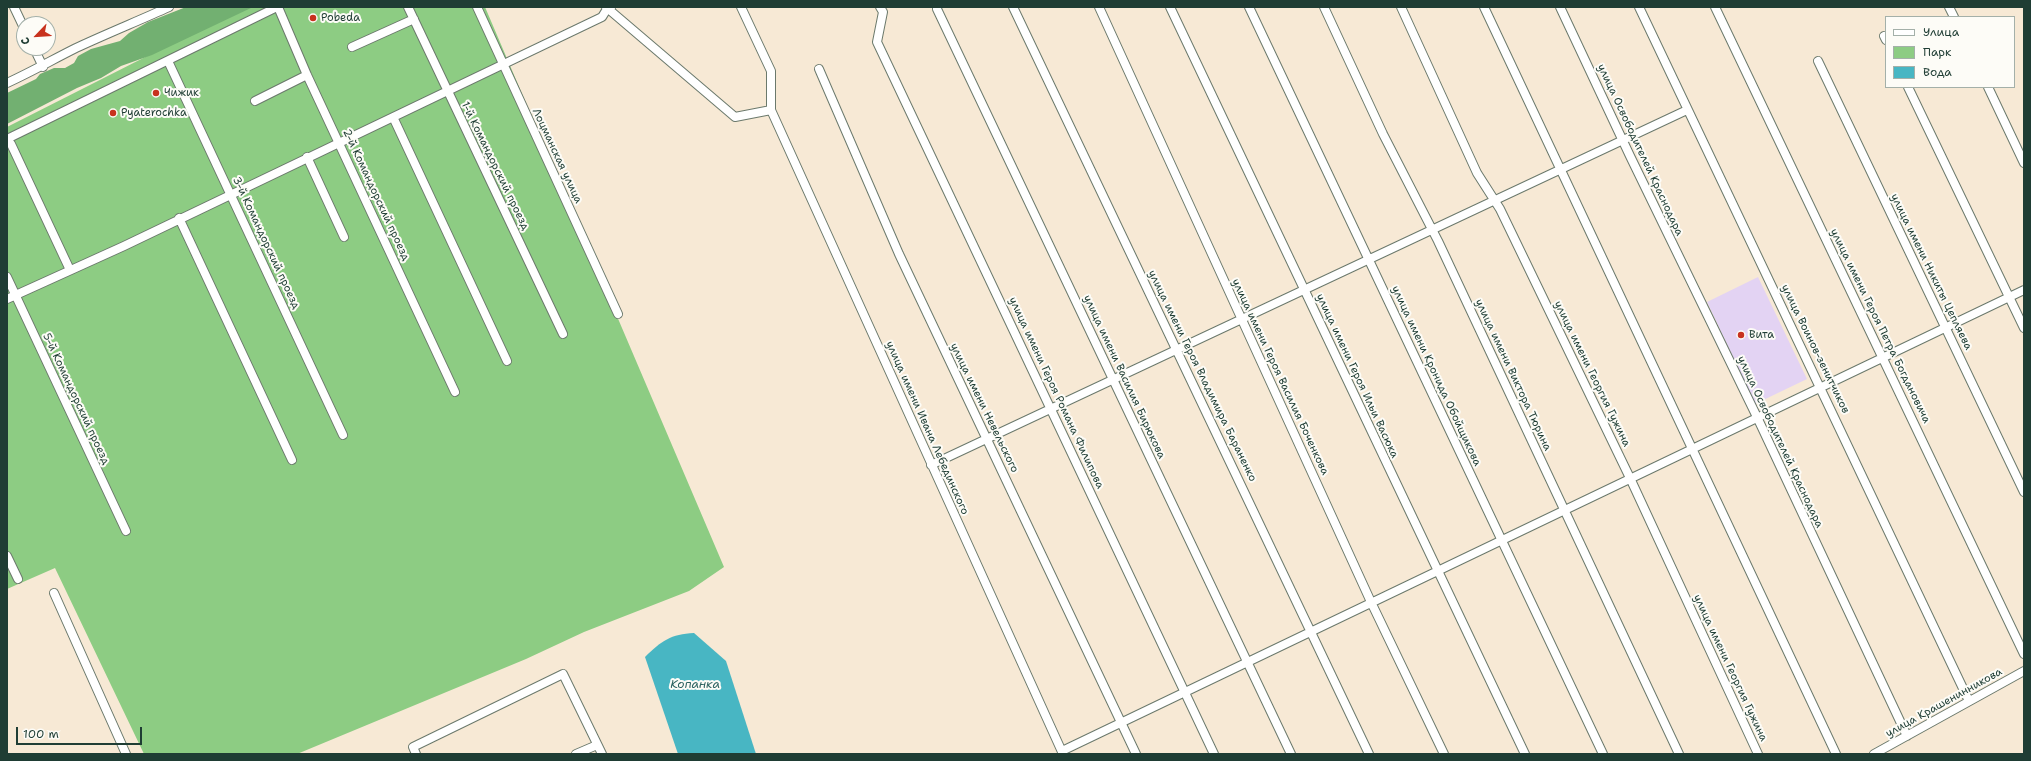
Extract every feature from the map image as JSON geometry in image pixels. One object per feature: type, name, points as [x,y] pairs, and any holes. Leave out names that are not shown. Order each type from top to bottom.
[{"type":"street","points":[[7,83],[43,67],[50,61],[78,47],[169,7]]},
{"type":"street","points":[[70,270],[9,141],[278,7]]},
{"type":"street","name":"2-й Командорский проезд","points":[[278,7],[307,75],[455,392]]},
{"type":"street","name":"1-й Командорский проезд","points":[[408,7],[563,334]]},
{"type":"street","name":"Лоцманская улица","points":[[477,7],[618,314]]},
{"type":"street","points":[[7,299],[602,17],[608,8],[735,117],[771,110],[772,71],[741,7]]},
{"type":"street","name":"улица имени Героя Романа Филипова","points":[[880,7],[883,12],[877,42],[1214,754]]},
{"type":"street","name":"улица имени Героя Владимира Бараненко","points":[[1013,7],[1369,754]]},
{"type":"street","name":"улица имени Героя Василия Боченкова","points":[[1099,7],[1371,602],[1444,754]]},
{"type":"street","name":"улица имени Героя Ильи Васюка","points":[[1170,7],[1525,754]]},
{"type":"street","name":"улица имени Кронида Обойщикова","points":[[1249,7],[1604,754]]},
{"type":"street","name":"улица имени Виктора Тюрина","points":[[1324,7],[1383,134],[1432,230],[1679,754]]},
{"type":"street","name":"улица имени Георгия Гужина","points":[[1401,7],[1477,173],[1495,200],[1630,478],[1758,754]]},
{"type":"street","points":[[1484,7],[1836,754]]},
{"type":"street","name":"улица Освободителей Краснодара","points":[[1560,7],[1623,141],[1757,417],[1906,736]]},
{"type":"street","name":"улица Воинов-зенитчиков","points":[[1639,7],[1969,701]]},
{"type":"street","name":"улица имени Героя Петра Богдановича","points":[[1715,7],[2024,654]]},
{"type":"street","points":[[1949,7],[1954,16]]},
{"type":"street","name":"улица имени Василия Бирюкова","points":[[937,9],[1291,754]]},
{"type":"street","points":[[352,47],[414,18]]},
{"type":"street","points":[[38,56],[43,67]]},
{"type":"street","name":"3-й Командорский проезд","points":[[168,61],[342,435]]},
{"type":"street","name":"улица имени Никиты Цепляева","points":[[1818,61],[2024,492]]},
{"type":"street","name":"улица имени Невельского","points":[[819,69],[899,254],[1136,754]]},
{"type":"street","points":[[256,101],[307,75]]},
{"type":"street","points":[[1908,88],[2024,328]]},
{"type":"street","points":[[1988,88],[2024,163]]},
{"type":"street","name":"улица имени Ивана Лебединского","points":[[771,110],[1063,753]]},
{"type":"street","points":[[931,465],[1687,110]]},
{"type":"street","points":[[393,116],[507,361]]},
{"type":"street","points":[[307,158],[344,237]]},
{"type":"street","points":[[179,218],[292,460]]},
{"type":"street","name":"5-й Командорский проезд","points":[[7,277],[126,531]]},
{"type":"street","points":[[1063,753],[1121,722],[2024,290]]},
{"type":"street","points":[[7,556],[18,579]]},
{"type":"street","points":[[54,593],[126,754]]},
{"type":"street","name":"улица Крашенинникова","points":[[1874,754],[2024,671]]},
{"type":"street","points":[[416,754],[413,747],[563,674],[602,754]]},
{"type":"street","points":[[576,754],[597,745]]},
{"type":"shaded area","points":[[1758,277],[1807,379],[1755,404],[1707,302]]},
{"type":"green space","points":[[186,7],[253,7],[152,55],[121,66],[101,78],[77,88],[7,124],[7,93],[36,79],[40,74],[54,68],[65,68],[74,63],[78,56],[91,49],[120,41],[129,33],[148,22]]},
{"type":"green space","points":[[244,7],[485,7],[724,567],[689,591],[584,632],[526,659],[297,754],[144,754],[55,568],[7,589],[7,127]]},
{"type":"water","name":"Копанка","points":[[694,633],[726,661],[756,754],[678,754],[645,657],[667,639],[679,635]]},
{"type":"place","name":"Pobeda","points":[[313,18]]},
{"type":"place","name":"Чижик","points":[[156,93]]},
{"type":"place","name":"Pyaterochka","points":[[113,113]]},
{"type":"place","name":"Вита","points":[[1741,335]]}]
